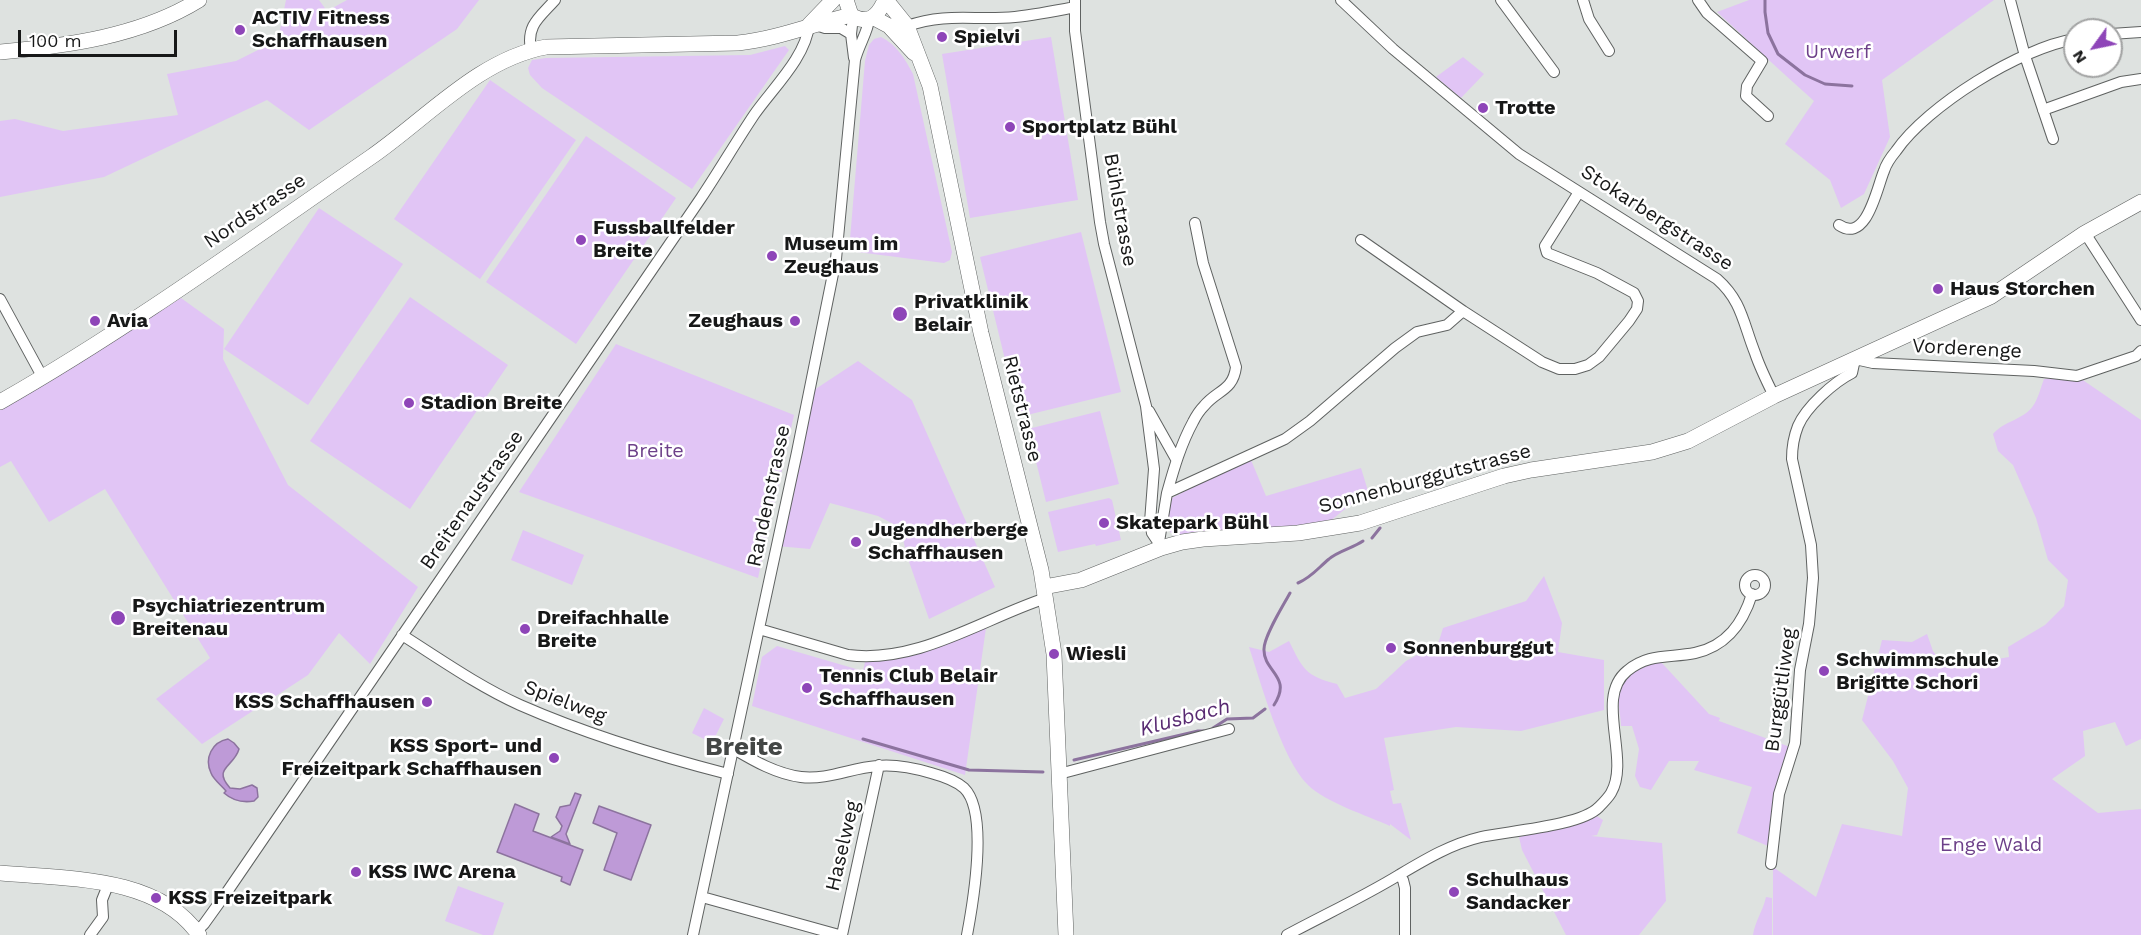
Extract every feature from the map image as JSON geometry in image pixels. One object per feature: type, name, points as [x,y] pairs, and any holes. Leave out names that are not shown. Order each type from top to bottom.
[{"type":"street","points":[[0,52],[54,46],[105,36],[154,22],[199,0]]},
{"type":"street","points":[[531,50],[530,32],[533,25],[555,0]]},
{"type":"street","points":[[833,0],[812,25],[841,28],[851,34]]},
{"type":"street","points":[[846,0],[852,16],[872,19],[880,11],[885,0]]},
{"type":"street","name":"Rietstrasse","points":[[885,0],[907,26],[930,86],[979,324],[1045,592],[1054,654],[1066,935]]},
{"type":"street","name":"Stokarbergstrasse","points":[[1341,0],[1394,49],[1519,154],[1722,283],[1739,305],[1754,350],[1774,396]]},
{"type":"street","points":[[1501,0],[1554,72]]},
{"type":"street","points":[[1583,0],[1589,19],[1610,51]]},
{"type":"street","points":[[1698,0],[1707,13],[1762,61],[1746,86],[1746,96],[1768,116]]},
{"type":"street","points":[[2010,0],[2025,56],[2053,139]]},
{"type":"street","name":"Bühlstrasse","points":[[907,26],[924,20],[951,16],[1013,17],[1075,4],[1075,32],[1102,233],[1146,406],[1154,469],[1150,522],[1152,532],[1160,545]]},
{"type":"street","name":"Nordstrasse","points":[[0,402],[43,378],[188,283],[374,155],[484,71],[502,60],[546,47],[761,41],[812,25],[852,16]]},
{"type":"street","name":"Randenstrasse","points":[[852,16],[851,34],[855,60]]},
{"type":"street","name":"Randenstrasse","points":[[693,935],[836,259],[855,60],[859,45],[872,19]]},
{"type":"street","name":"Rietstrasse","points":[[872,19],[889,26],[919,57]]},
{"type":"street","name":"Breitenaustrasse","points":[[198,933],[701,198],[754,115],[802,50],[812,25]]},
{"type":"street","points":[[2123,33],[2141,32]]},
{"type":"street","points":[[1839,225],[1843,228],[1855,227],[1864,221],[1871,210],[1884,168],[1897,148],[1950,99],[1986,75],[2025,56],[2063,43]]},
{"type":"street","points":[[2043,111],[2121,81],[2141,79]]},
{"type":"street","points":[[1361,240],[1463,311],[1542,362],[1559,369],[1575,369],[1588,365],[1599,357],[1629,321],[1637,309],[1638,301],[1634,293],[1597,273],[1547,253],[1545,246],[1548,238],[1579,192]]},
{"type":"street","points":[[1774,396],[1990,297],[2085,233],[2141,202]]},
{"type":"street","points":[[1160,545],[1167,492],[1176,459],[1193,422],[1204,405],[1229,386],[1234,379],[1236,367],[1203,263],[1195,223]]},
{"type":"street","points":[[2085,233],[2141,320]]},
{"type":"street","points":[[0,299],[43,378]]},
{"type":"street","points":[[1167,492],[1285,439],[1417,332],[1447,325],[1463,311]]},
{"type":"street","name":"Vorderenge","points":[[1855,359],[1873,363],[2034,371],[2077,376],[2136,356],[2141,351]]},
{"type":"street","name":"Burggütliweg","points":[[1771,864],[1779,794],[1795,743],[1800,670],[1814,564],[1791,459],[1793,446],[1798,425],[1838,381],[1852,374],[1855,359]]},
{"type":"street","name":"Sonnenburggutstrasse","points":[[759,629],[848,655],[860,657],[892,655],[943,640],[1045,592],[1081,580],[1160,545],[1203,539],[1338,528],[1360,523],[1504,476],[1652,453],[1688,441],[1774,396]]},
{"type":"street","name":"Bühlstrasse","points":[[1146,406],[1176,459]]},
{"type":"street","points":[[1287,935],[1454,846],[1472,840],[1581,818],[1596,810],[1612,792],[1617,756],[1614,697],[1616,685],[1623,673],[1646,659],[1662,655],[1695,653],[1726,639],[1738,627],[1752,594]]},
{"type":"street","name":"Spielweg","points":[[402,635],[481,685],[519,705],[670,759],[728,774]]},
{"type":"street","points":[[1059,774],[1229,729]]},
{"type":"street","points":[[734,749],[776,770],[802,777],[827,777],[854,768],[879,765],[911,767],[942,776],[964,788],[972,798],[976,810],[975,894],[967,935]]},
{"type":"street","name":"Haselweg","points":[[840,935],[879,765]]},
{"type":"street","points":[[0,873],[79,879],[141,893],[163,901],[185,917],[198,933]]},
{"type":"street","points":[[1399,875],[1405,888],[1405,935]]},
{"type":"street","points":[[90,935],[103,917],[102,900],[108,885]]},
{"type":"street","points":[[702,897],[840,935]]},
{"type":"green space","points":[[286,0],[319,0],[327,11],[347,0],[479,0],[457,29],[309,130],[267,100],[104,177],[0,197],[0,121],[15,119],[63,131],[178,115],[167,74],[236,61],[278,40]]},
{"type":"green space","name":"Urwerf","points":[[1749,0],[1994,0],[1882,80],[1890,137],[1864,194],[1841,208],[1830,180],[1785,144],[1814,101],[1717,12]]},
{"type":"green space","points":[[881,37],[896,48],[913,74],[952,252],[950,260],[944,263],[849,251],[865,61],[869,45],[874,39]]},
{"type":"green space","name":"Sportplatz Bühl","points":[[1051,37],[1078,200],[970,218],[942,54]]},
{"type":"green space","points":[[785,46],[789,50],[692,189],[542,88],[530,75],[528,68],[532,60],[546,58],[750,55]]},
{"type":"green space","points":[[1463,57],[1484,74],[1461,98],[1436,77]]},
{"type":"green space","name":"Fussballfelder Breite","points":[[490,80],[576,140],[480,279],[394,219]]},
{"type":"green space","name":"Fussballfelder Breite","points":[[586,136],[676,198],[576,344],[486,282]]},
{"type":"green space","points":[[319,208],[403,264],[308,405],[224,349]]},
{"type":"green space","points":[[1081,232],[1121,392],[1019,417],[980,257]]},
{"type":"green space","name":"Stadion Breite","points":[[410,297],[508,365],[410,509],[310,441]]},
{"type":"green space","points":[[181,298],[224,329],[223,359],[288,485],[418,587],[370,664],[339,633],[308,675],[202,744],[156,699],[210,658],[105,489],[49,522],[11,461],[0,467],[0,410],[41,387]]},
{"type":"green space","name":"Breite","points":[[616,344],[794,415],[758,578],[519,492]]},
{"type":"green space","points":[[858,361],[912,400],[995,587],[929,619],[906,553],[901,528],[878,516],[830,503],[810,549],[777,546],[808,394]]},
{"type":"green space","name":"Enge Wald","points":[[2077,376],[2141,420],[2141,739],[2126,746],[2115,722],[2083,731],[2085,756],[2052,779],[2098,813],[2141,809],[2141,935],[1773,935],[1773,867],[1816,897],[1842,824],[1902,836],[1908,788],[1893,761],[1862,720],[1882,640],[1912,642],[1927,634],[1933,651],[1946,668],[2009,657],[2008,647],[2045,625],[2064,606],[2068,580],[2048,560],[2036,518],[2013,465],[1998,451],[1993,434],[2002,426],[2029,411],[2044,379]]},
{"type":"green space","points":[[1100,411],[1119,484],[1046,502],[1028,429]]},
{"type":"green space","points":[[1251,460],[1266,496],[1361,468],[1368,491],[1330,521],[1284,527],[1193,532],[1174,536],[1166,527],[1172,498]]},
{"type":"green space","points":[[1109,498],[1112,500],[1121,540],[1058,552],[1048,512]]},
{"type":"green space","points":[[523,530],[584,555],[572,585],[511,560]]},
{"type":"green space","points":[[1544,576],[1562,623],[1558,652],[1604,660],[1604,710],[1521,731],[1456,727],[1384,738],[1394,790],[1390,791],[1393,804],[1401,803],[1411,840],[1390,824],[1390,826],[1336,803],[1308,785],[1298,773],[1281,740],[1249,647],[1269,652],[1289,641],[1306,670],[1318,678],[1337,684],[1345,698],[1376,689],[1406,661],[1438,644],[1443,628],[1526,601]]},
{"type":"green space","points":[[986,628],[965,775],[752,706],[762,657],[777,646],[863,671],[865,662],[894,658]]},
{"type":"green space","points":[[1661,662],[1709,714],[1720,718],[1718,723],[1719,721],[1790,747],[1768,846],[1737,833],[1752,787],[1694,770],[1699,761],[1669,761],[1651,790],[1640,787],[1635,776],[1639,749],[1632,726],[1621,726],[1619,692],[1630,675],[1642,668]]},
{"type":"green space","points":[[704,708],[724,719],[712,743],[692,733]]},
{"type":"green space","points":[[1595,815],[1603,820],[1597,835],[1591,836],[1662,843],[1666,901],[1639,935],[1566,935],[1522,850],[1519,837],[1580,823]]},
{"type":"green space","points":[[458,886],[504,903],[493,935],[483,935],[445,921]]},
{"type":"green space","points":[[1766,897],[1772,898],[1772,935],[1753,935],[1755,925]]},
{"type":"shaded area","points":[[228,739],[239,749],[224,772],[225,781],[230,788],[240,789],[252,785],[257,788],[258,797],[254,801],[238,801],[227,796],[224,793],[226,791],[211,773],[208,762],[211,752],[218,743]]},
{"type":"shaded area","points":[[575,793],[581,795],[566,834],[570,844],[551,837],[560,831],[562,826],[556,817],[560,807],[570,805]]},
{"type":"shaded area","points":[[515,804],[539,814],[533,831],[583,850],[570,885],[561,881],[562,877],[497,852]]},
{"type":"shaded area","points":[[599,806],[651,825],[631,880],[604,870],[617,833],[593,823]]},
{"type":"waterway","name":"Klusbach","points":[[1765,0],[1768,33],[1778,54],[1805,75],[1825,84],[1852,86]]},
{"type":"waterway","name":"Klusbach","points":[[1372,538],[1380,528]]},
{"type":"waterway","name":"Klusbach","points":[[1298,583],[1333,556],[1363,541]]},
{"type":"waterway","name":"Klusbach","points":[[1274,705],[1279,695],[1279,681],[1265,657],[1264,649],[1270,629],[1290,593]]},
{"type":"waterway","name":"Klusbach","points":[[1213,728],[1227,719],[1253,718],[1265,709]]},
{"type":"waterway","name":"Klusbach","points":[[1074,760],[1204,731]]},
{"type":"waterway","name":"Klusbach","points":[[863,739],[969,770],[1043,772]]},
{"type":"place","name":"ACTIV Fitness Schaffhausen","points":[[240,30]]},
{"type":"place","name":"Spielvi","points":[[942,37]]},
{"type":"place","name":"Trotte","points":[[1483,108]]},
{"type":"place","name":"Sportplatz Bühl","points":[[1010,127]]},
{"type":"place","name":"Fussballfelder Breite","points":[[581,240]]},
{"type":"place","name":"Museum im Zeughaus","points":[[772,256]]},
{"type":"place","name":"Haus Storchen","points":[[1938,289]]},
{"type":"place","name":"Privatklinik Belair","points":[[900,314]]},
{"type":"place","name":"Avia","points":[[95,321]]},
{"type":"place","name":"Zeughaus","points":[[795,321]]},
{"type":"place","name":"Stadion Breite","points":[[409,403]]},
{"type":"place","name":"Skatepark Bühl","points":[[1104,523]]},
{"type":"place","name":"Jugendherberge Schaffhausen","points":[[856,542]]},
{"type":"place","name":"Psychiatriezentrum Breitenau","points":[[118,618]]},
{"type":"place","name":"Dreifachhalle Breite","points":[[525,629]]},
{"type":"place","name":"Sonnenburggut","points":[[1391,648]]},
{"type":"place","name":"Wiesli","points":[[1054,654]]},
{"type":"place","name":"Schwimmschule Brigitte Schori","points":[[1824,671]]},
{"type":"place","name":"Tennis Club Belair Schaffhausen","points":[[807,688]]},
{"type":"place","name":"KSS Schaffhausen","points":[[427,702]]},
{"type":"place","name":"KSS Sport- und Freizeitpark Schaffhausen","points":[[554,758]]},
{"type":"place","name":"KSS IWC Arena","points":[[356,872]]},
{"type":"place","name":"Schulhaus Sandacker","points":[[1454,892]]},
{"type":"place","name":"KSS Freizeitpark","points":[[156,898]]},
{"type":"district","name":"Breite","points":[[744,747]]}]
